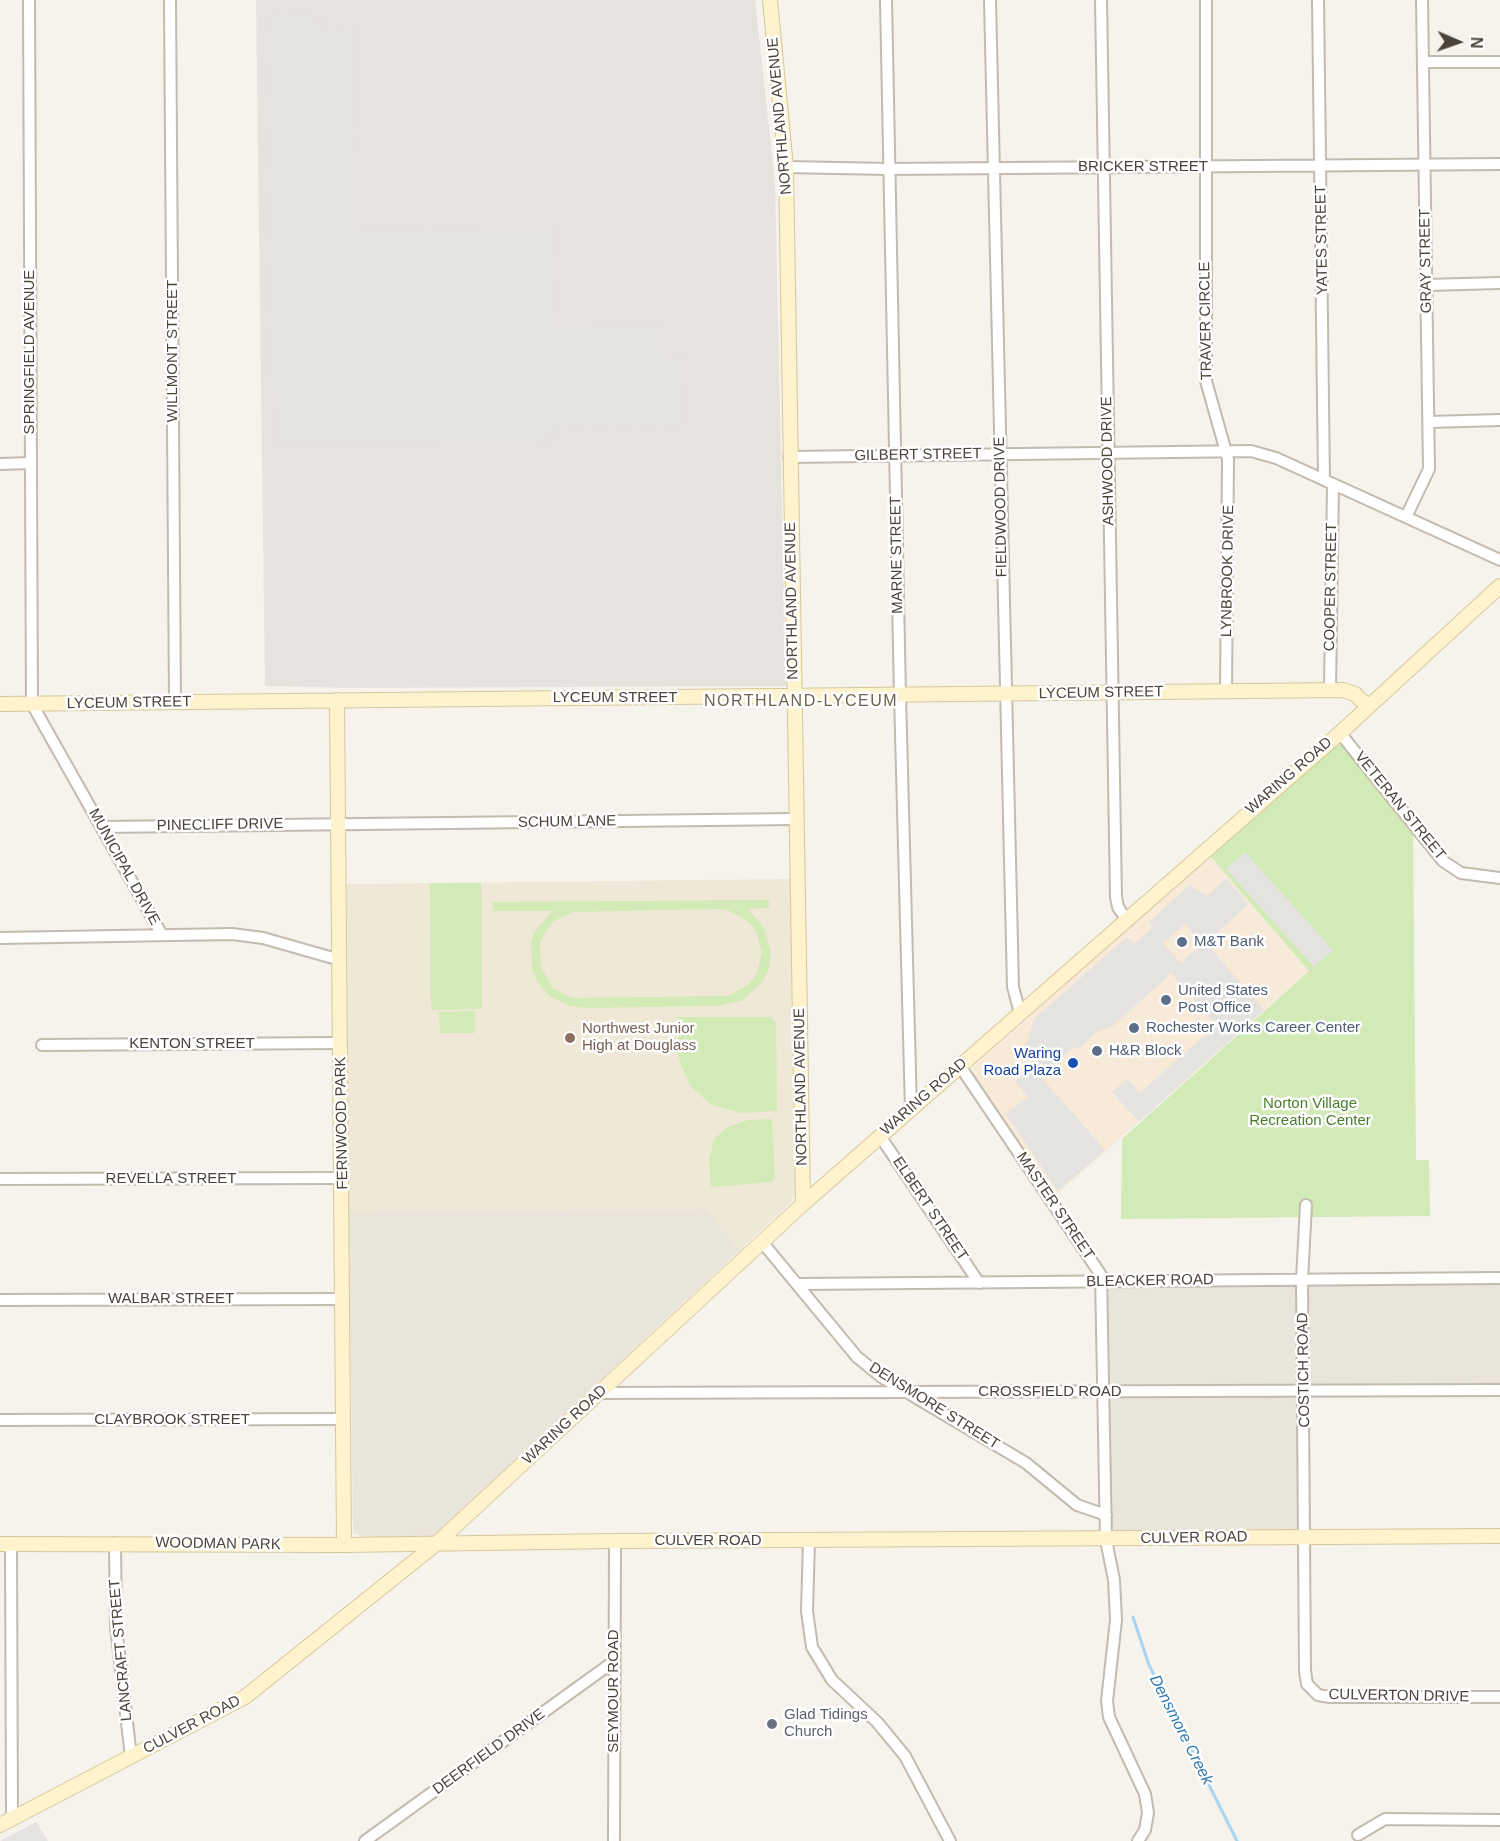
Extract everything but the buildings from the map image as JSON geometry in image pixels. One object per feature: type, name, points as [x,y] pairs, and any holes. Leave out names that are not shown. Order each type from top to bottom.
[{"type":"street","name":"SPRINGFIELD AVENUE","points":[[29,0],[32,704]]},
{"type":"street","name":"WILLMONT STREET","points":[[170,0],[175,702]]},
{"type":"street","name":"NORTHLAND AVENUE","points":[[770,0],[786,167],[803,1204]]},
{"type":"street","name":"MARNE STREET","points":[[886,0],[894,455],[911,1110]]},
{"type":"street","name":"FIELDWOOD DRIVE","points":[[990,0],[1013,987],[1020,1013]]},
{"type":"street","name":"ASHWOOD DRIVE","points":[[1101,0],[1116,897],[1118,907],[1126,919]]},
{"type":"street","name":"TRAVER CIRCLE","points":[[1206,0],[1206,381],[1227,450]]},
{"type":"street","name":"YATES STREET","points":[[1318,0],[1329,482]]},
{"type":"street","name":"GRAY STREET","points":[[1406,517],[1429,469],[1422,0]]},
{"type":"street","points":[[1423,62],[1500,62]]},
{"type":"street","name":"BRICKER STREET","points":[[786,167],[888,169],[1500,164]]},
{"type":"street","points":[[1427,285],[1500,284]]},
{"type":"street","points":[[1429,422],[1500,420]]},
{"type":"street","points":[[1227,450],[1264,454],[1500,560]]},
{"type":"street","name":"GILBERT STREET","points":[[789,457],[1227,450]]},
{"type":"street","name":"LYNBROOK DRIVE","points":[[1226,692],[1227,450]]},
{"type":"street","points":[[0,464],[31,463]]},
{"type":"street","name":"COOPER STREET","points":[[1329,482],[1330,691]]},
{"type":"street","name":"WARING ROAD","points":[[436,1544],[803,1204],[1340,733],[1500,586]]},
{"type":"street","name":"LYCEUM STREET","points":[[0,704],[1330,691],[1355,694],[1368,707]]},
{"type":"street","name":"FERNWOOD PARK","points":[[337,700],[343,1178],[344,1545]]},
{"type":"street","name":"MUNICIPAL DRIVE","points":[[32,704],[162,935],[232,934],[263,938],[340,960]]},
{"type":"street","name":"VETERAN STREET","points":[[1340,733],[1443,861],[1461,873],[1500,878]]},
{"type":"street","name":"SCHUM LANE","points":[[338,824],[796,819]]},
{"type":"street","name":"PINECLIFF DRIVE","points":[[101,827],[338,824]]},
{"type":"street","points":[[0,938],[162,935]]},
{"type":"street","name":"KENTON STREET","points":[[42,1045],[341,1043]]},
{"type":"street","name":"MASTER STREET","points":[[960,1066],[1101,1275],[1106,1540],[1114,1580],[1116,1620],[1107,1701],[1109,1717],[1145,1794],[1148,1813],[1145,1830],[1138,1841]]},
{"type":"street","name":"ELBERT STREET","points":[[880,1136],[980,1283]]},
{"type":"street","name":"REVELLA STREET","points":[[0,1179],[343,1178]]},
{"type":"street","name":"COSTICH ROAD","points":[[1305,1536],[1302,1280],[1306,1205]]},
{"type":"street","name":"DENSMORE STREET","points":[[762,1242],[857,1357],[908,1392],[1026,1463],[1077,1506],[1106,1515]]},
{"type":"street","name":"BLEACKER ROAD","points":[[799,1284],[1500,1278]]},
{"type":"street","name":"WALBAR STREET","points":[[0,1300],[342,1299]]},
{"type":"street","name":"CROSSFIELD ROAD","points":[[599,1393],[1500,1390]]},
{"type":"street","name":"CLAYBROOK STREET","points":[[0,1420],[343,1419]]},
{"type":"street","name":"CULVERTON DRIVE","points":[[1305,1536],[1305,1671],[1307,1683],[1314,1692],[1330,1697],[1500,1697]]},
{"type":"street","name":"CULVER ROAD","points":[[6,1821],[245,1697],[436,1544],[1500,1536]]},
{"type":"street","name":"SEYMOUR ROAD","points":[[614,1841],[615,1541]]},
{"type":"street","points":[[809,1541],[807,1611],[812,1647],[832,1680],[877,1722],[904,1756],[950,1841]]},
{"type":"street","name":"LANCRAFT STREET","points":[[115,1543],[116,1626],[131,1757]]},
{"type":"street","points":[[5,1544],[6,1821]]},
{"type":"street","name":"WOODMAN PARK","points":[[5,1544],[436,1544]]},
{"type":"street","name":"DEERFIELD DRIVE","points":[[364,1841],[614,1662]]},
{"type":"street","points":[[1358,1834],[1385,1819],[1500,1820]]},
{"type":"shaded area","points":[[256,0],[755,0],[775,183],[786,686],[351,688],[265,686]]},
{"type":"shaded area","points":[[274,10],[320,17],[324,27],[357,32],[358,229],[556,228],[558,325],[662,326],[663,353],[687,354],[686,418],[680,425],[561,430],[539,447],[273,446],[267,31]]},
{"type":"shaded area","points":[[1245,852],[1333,950],[1314,967],[1226,869]]},
{"type":"shaded area","name":"Waring Road Plaza","points":[[1210,856],[1309,971],[1055,1196],[973,1075],[973,1067]]},
{"type":"shaded area","points":[[1226,878],[1248,904],[1206,943],[1264,1010],[1139,1122],[1112,1092],[1127,1079],[1140,1093],[1216,1025],[1171,973],[1113,1026],[1096,1032],[1080,1047],[1070,1050],[1041,1077],[1105,1150],[1058,1191],[1006,1114],[1028,1097],[1015,1081],[1037,1062],[1023,1046],[1028,1041],[1034,1019],[1127,937],[1134,944],[1153,927],[1149,922],[1190,885],[1207,896]],"holes":[[[1185,924],[1202,944],[1181,963],[1163,943]]]},
{"type":"shaded area","name":"Northwest Junior High at Douglass","points":[[791,879],[795,1193],[792,1201],[740,1250],[707,1209],[349,1211],[347,884]]},
{"type":"shaded area","points":[[707,1209],[740,1250],[436,1534],[430,1537],[363,1537],[353,1533],[349,1211]]},
{"type":"shaded area","points":[[1500,1279],[1500,1390],[1305,1391],[1305,1536],[1106,1540],[1102,1282]]},
{"type":"shaded area","points":[[36,1822],[48,1841],[0,1841]]},
{"type":"green space","name":"Norton Village Recreation Center","points":[[1342,745],[1413,832],[1416,1160],[1429,1160],[1430,1216],[1121,1219],[1122,1139],[1309,971],[1210,856],[1334,746]]},
{"type":"green space","points":[[430,883],[481,883],[482,1009],[431,1010]]},
{"type":"green space","points":[[769,900],[769,908],[748,909],[764,928],[771,952],[769,967],[763,981],[743,1000],[718,1006],[584,1008],[570,1006],[549,996],[536,979],[532,968],[531,943],[535,931],[552,911],[493,911],[493,902]],"holes":[[[720,909],[730,911],[749,922],[756,931],[762,953],[756,975],[748,985],[728,996],[572,998],[553,988],[541,967],[540,943],[546,930],[554,921],[573,912]]]},
{"type":"green space","points":[[475,1011],[475,1033],[440,1033],[439,1012]]},
{"type":"green space","points":[[677,1017],[771,1017],[776,1023],[777,1111],[741,1113],[712,1105],[690,1086],[679,1059]]},
{"type":"green space","points":[[772,1119],[775,1178],[772,1182],[711,1187],[709,1159],[715,1138],[728,1127],[748,1120]]},
{"type":"waterway","name":"Densmore Creek","points":[[1133,1617],[1149,1665],[1237,1841]]},
{"type":"place","name":"M&T Bank","points":[[1182,942]]},
{"type":"place","name":"United States Post Office","points":[[1166,1000]]},
{"type":"place","name":"Rochester Works Career Center","points":[[1134,1028]]},
{"type":"place","name":"Northwest Junior High at Douglass","points":[[570,1038]]},
{"type":"place","name":"H&R Block","points":[[1097,1051]]},
{"type":"place","name":"Waring Road Plaza","points":[[1073,1063]]},
{"type":"place","name":"Glad Tidings Church","points":[[772,1724]]},
{"type":"district","name":"NORTHLAND-LYCEUM","points":[[801,702]]}]
